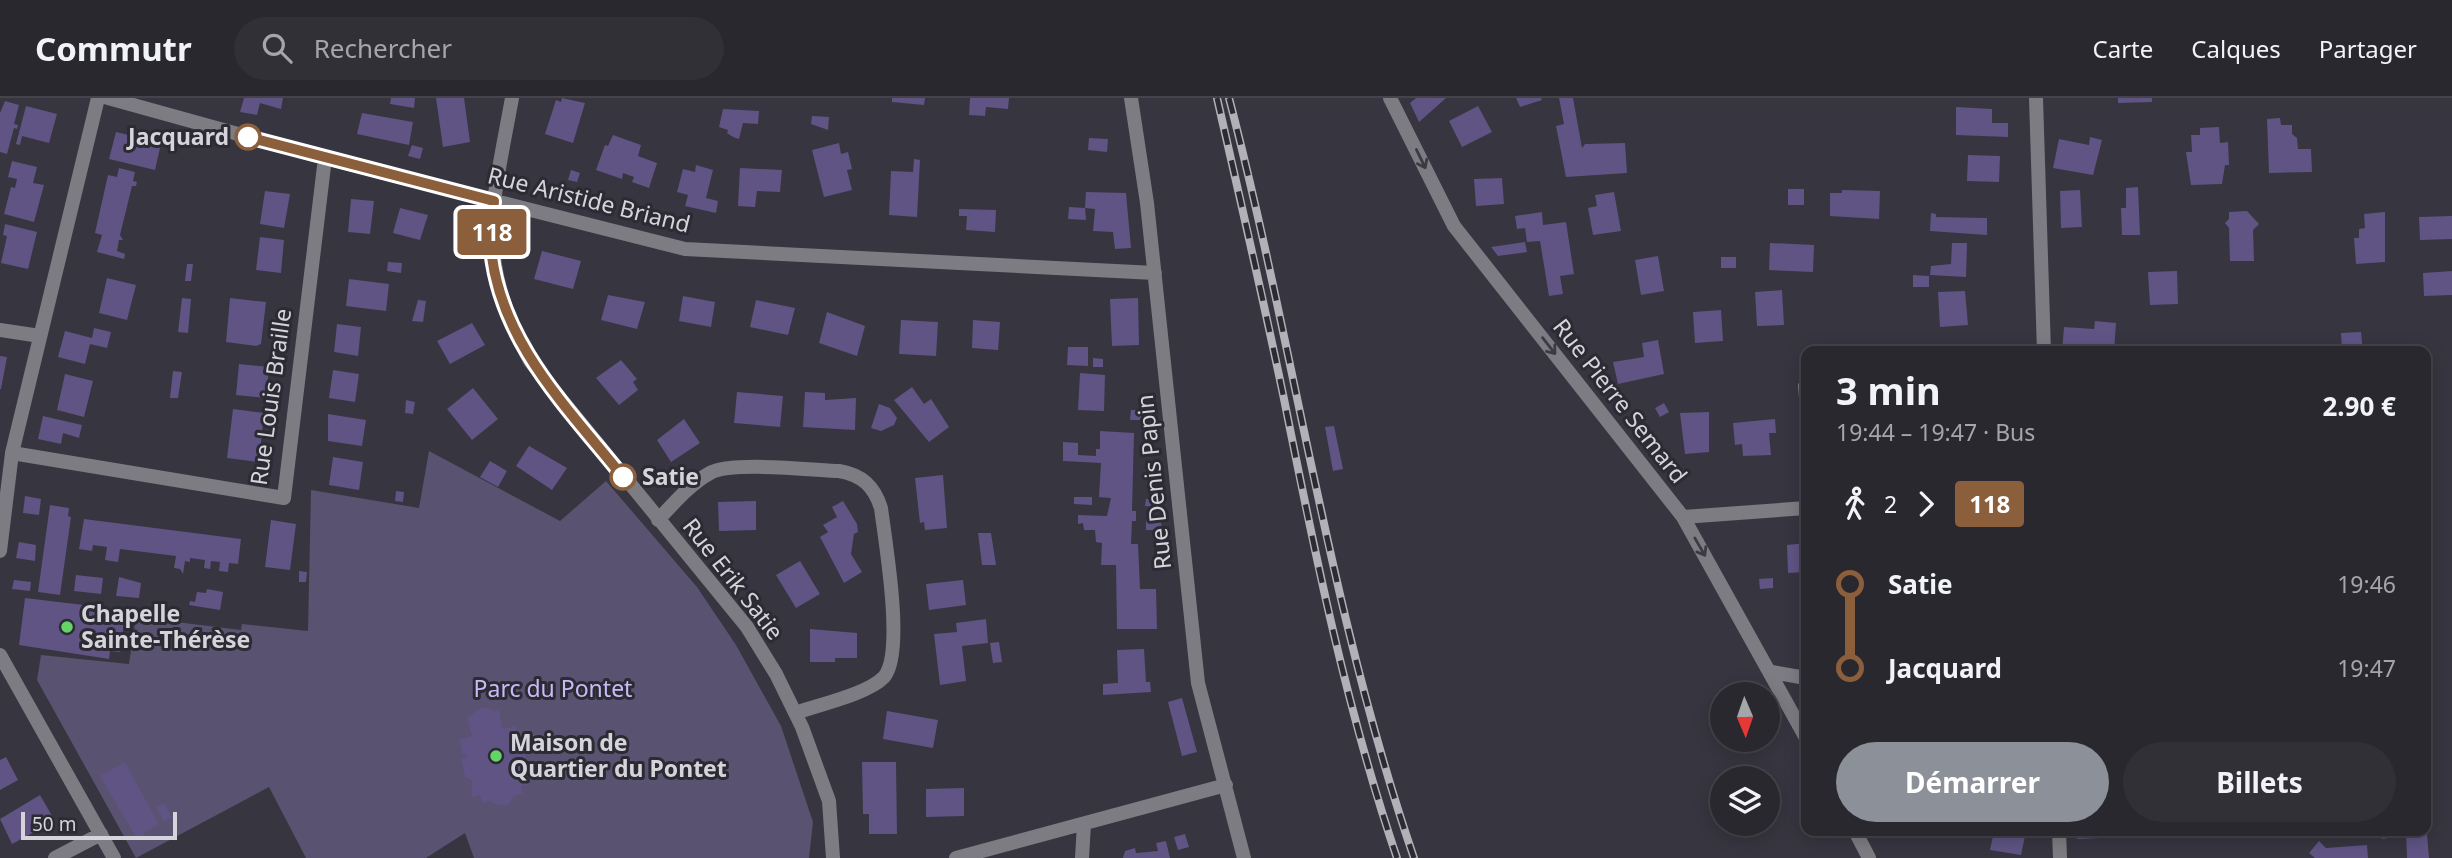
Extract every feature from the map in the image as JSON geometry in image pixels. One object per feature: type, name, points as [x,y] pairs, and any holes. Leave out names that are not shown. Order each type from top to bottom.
[{"type":"street","points":[[0,551],[12,453],[98,98]]},
{"type":"street","name":"Rue Aristide Briand","points":[[108,98],[325,158],[685,249],[1155,273]]},
{"type":"street","name":"Rue Erik Satie","points":[[512,98],[494,201],[491,245],[494,273],[509,321],[530,361],[747,627],[795,713],[830,801],[833,858]]},
{"type":"street","name":"Rue Denis Papin","points":[[1131,98],[1155,273],[1198,683],[1244,858]]},
{"type":"street","name":"Rue Pierre Semard","points":[[1391,98],[1454,226],[1683,517],[1772,672],[1801,728]]},
{"type":"street","points":[[2036,98],[2044,346]]},
{"type":"street","name":"Rue Louis Braille","points":[[12,453],[284,498],[325,158]]},
{"type":"street","points":[[0,330],[40,336]]},
{"type":"street","points":[[658,520],[693,484],[712,471],[732,468],[839,471],[853,474],[868,482],[876,493],[881,508],[895,633],[890,666],[883,677],[865,688],[795,713]]},
{"type":"street","points":[[1683,517],[1801,508]]},
{"type":"street","points":[[0,655],[114,858]]},
{"type":"street","points":[[1772,672],[1801,677]]},
{"type":"street","points":[[956,858],[1226,785]]},
{"type":"street","points":[[1082,858],[1084,824]]},
{"type":"street","points":[[55,858],[101,834]]},
{"type":"street","points":[[1857,836],[1868,858]]},
{"type":"street","points":[[2059,836],[2060,858]]},
{"type":"green space","name":"Parc du Pontet","points":[[429,451],[560,521],[606,481],[697,587],[736,645],[781,726],[813,822],[809,858],[474,858],[465,833],[426,858],[306,858],[269,787],[136,858],[37,680],[41,655],[129,664],[136,617],[241,630],[242,624],[308,631],[311,490],[419,508]]},
{"type":"building","points":[[244,98],[283,98],[281,109],[260,103],[257,115],[240,112]]},
{"type":"building","points":[[391,98],[415,98],[414,108],[390,104]]},
{"type":"building","points":[[436,98],[464,98],[470,142],[443,147]]},
{"type":"building","points":[[562,98],[585,103],[573,143],[545,134],[556,100],[561,102]]},
{"type":"building","points":[[892,98],[925,98],[924,105],[892,102]]},
{"type":"building","points":[[970,98],[1009,98],[1008,109],[986,107],[985,116],[969,115]]},
{"type":"building","points":[[1416,98],[1446,98],[1419,122],[1410,103]]},
{"type":"building","points":[[1516,98],[1541,98],[1542,100],[1520,107]]},
{"type":"building","points":[[1559,98],[1573,98],[1582,148],[1585,144],[1625,143],[1627,173],[1566,177],[1556,126],[1564,124]]},
{"type":"building","points":[[2118,98],[2152,98],[2152,102],[2118,103]]},
{"type":"building","points":[[5,101],[19,105],[14,124],[18,125],[17,129],[14,128],[7,154],[0,152],[0,113]]},
{"type":"building","points":[[26,106],[57,114],[49,143],[22,136],[20,145],[16,144]]},
{"type":"building","points":[[1478,106],[1492,132],[1462,147],[1449,121]]},
{"type":"building","points":[[1956,107],[1992,109],[1992,123],[2008,123],[2008,137],[1956,135]]},
{"type":"building","points":[[723,109],[759,111],[758,124],[743,123],[739,139],[733,137],[727,133],[728,130],[719,127]]},
{"type":"building","points":[[362,113],[413,122],[409,145],[357,134]]},
{"type":"building","points":[[812,116],[829,117],[828,130],[811,124]]},
{"type":"building","points":[[2280,118],[2281,125],[2292,125],[2292,134],[2297,138],[2298,149],[2311,149],[2312,172],[2269,173],[2267,119]]},
{"type":"building","points":[[2219,127],[2220,143],[2228,142],[2229,165],[2225,165],[2222,184],[2191,185],[2186,152],[2192,152],[2191,135],[2200,135],[2200,128]]},
{"type":"building","points":[[116,132],[145,139],[145,143],[160,148],[155,170],[109,159]]},
{"type":"building","points":[[613,135],[641,145],[638,156],[657,163],[649,188],[632,182],[634,177],[623,173],[622,179],[596,170],[605,145],[608,146]]},
{"type":"building","points":[[2090,137],[2102,140],[2093,175],[2053,168],[2059,139],[2089,145]]},
{"type":"building","points":[[1089,138],[1108,139],[1107,152],[1088,150]]},
{"type":"building","points":[[839,143],[841,154],[848,152],[852,169],[847,170],[852,190],[824,197],[812,150]]},
{"type":"building","points":[[412,145],[423,148],[420,159],[408,156]]},
{"type":"building","points":[[1968,155],[2000,156],[1999,182],[1967,181]]},
{"type":"building","points":[[914,159],[920,160],[917,217],[889,215],[891,171],[913,172]]},
{"type":"building","points":[[12,161],[37,167],[33,183],[44,185],[34,222],[4,214],[11,187],[15,188],[17,179],[8,177]]},
{"type":"building","points":[[696,165],[713,170],[706,198],[718,201],[716,213],[685,206],[688,195],[677,192],[683,169],[695,172]]},
{"type":"building","points":[[119,168],[135,172],[133,181],[137,182],[136,186],[132,186],[120,235],[123,240],[119,240],[117,251],[125,254],[124,259],[97,252],[102,235],[95,233],[108,175],[117,177]]},
{"type":"building","points":[[740,168],[782,170],[780,192],[757,191],[755,207],[738,206]]},
{"type":"building","points":[[571,170],[580,173],[577,182],[568,180]]},
{"type":"building","points":[[1502,178],[1504,204],[1476,206],[1474,179]]},
{"type":"building","points":[[2138,187],[2140,235],[2122,235],[2121,208],[2126,208],[2126,188]]},
{"type":"building","points":[[1788,189],[1804,189],[1804,205],[1788,205]]},
{"type":"building","points":[[1842,190],[1880,191],[1879,219],[1830,216],[1830,193],[1842,193]]},
{"type":"building","points":[[2080,190],[2082,227],[2061,228],[2060,191]]},
{"type":"building","points":[[265,191],[290,194],[284,228],[260,224]]},
{"type":"building","points":[[1086,192],[1126,193],[1131,248],[1115,249],[1113,232],[1093,231],[1095,209],[1085,208]]},
{"type":"building","points":[[1614,192],[1621,231],[1593,235],[1588,208],[1597,206],[1595,195]]},
{"type":"building","points":[[351,199],[374,201],[370,234],[348,232]]},
{"type":"building","points":[[1069,207],[1085,208],[1086,220],[1068,219]]},
{"type":"building","points":[[400,208],[428,215],[420,240],[393,233]]},
{"type":"building","points":[[959,209],[996,210],[995,232],[966,230],[967,216],[959,216]]},
{"type":"building","points":[[2247,211],[2259,224],[2253,230],[2254,261],[2230,261],[2229,228],[2225,223],[2229,219],[2229,212]]},
{"type":"building","points":[[1542,212],[1543,225],[1566,222],[1574,274],[1560,276],[1563,294],[1549,296],[1540,241],[1527,242],[1525,228],[1517,229],[1515,216]]},
{"type":"building","points":[[2385,212],[2385,262],[2356,264],[2354,238],[2359,238],[2359,229],[2365,228],[2364,214]]},
{"type":"building","points":[[1931,213],[1936,214],[1936,217],[1987,218],[1987,235],[1930,231]]},
{"type":"building","points":[[2452,216],[2452,239],[2420,240],[2419,217]]},
{"type":"building","points":[[5,224],[37,232],[28,269],[1,263],[7,236],[3,235]]},
{"type":"building","points":[[260,237],[284,240],[281,273],[256,270]]},
{"type":"building","points":[[1525,242],[1527,252],[1498,256],[1491,247]]},
{"type":"building","points":[[1770,243],[1814,245],[1813,272],[1769,270]]},
{"type":"building","points":[[1952,243],[1967,243],[1966,277],[1930,275],[1931,266],[1951,264]]},
{"type":"building","points":[[542,251],[581,261],[573,289],[534,279]]},
{"type":"building","points":[[1658,256],[1664,291],[1641,295],[1635,260]]},
{"type":"building","points":[[1721,257],[1736,257],[1736,268],[1721,268]]},
{"type":"building","points":[[388,262],[402,263],[401,273],[387,271]]},
{"type":"building","points":[[187,264],[193,264],[191,281],[185,281]]},
{"type":"building","points":[[2177,271],[2178,304],[2150,305],[2148,272]]},
{"type":"building","points":[[2452,271],[2452,295],[2424,296],[2423,273]]},
{"type":"building","points":[[1913,275],[1929,276],[1929,287],[1913,287]]},
{"type":"building","points":[[107,278],[136,285],[127,320],[99,313]]},
{"type":"building","points":[[349,279],[389,284],[386,311],[346,306]]},
{"type":"building","points":[[1782,290],[1784,325],[1757,326],[1755,292]]},
{"type":"building","points":[[1965,291],[1968,325],[1940,327],[1938,292]]},
{"type":"building","points":[[608,295],[645,302],[637,329],[601,320]]},
{"type":"building","points":[[683,296],[715,302],[711,327],[679,321]]},
{"type":"building","points":[[182,298],[191,299],[188,333],[178,332]]},
{"type":"building","points":[[230,298],[266,302],[261,344],[256,346],[226,342]]},
{"type":"building","points":[[1138,298],[1139,345],[1112,346],[1110,299]]},
{"type":"building","points":[[418,300],[426,301],[423,322],[412,321]]},
{"type":"building","points":[[756,300],[795,308],[788,335],[750,327]]},
{"type":"building","points":[[1721,310],[1723,341],[1695,343],[1693,312]]},
{"type":"building","points":[[827,312],[865,326],[857,356],[819,343]]},
{"type":"building","points":[[901,320],[938,322],[936,356],[899,354]]},
{"type":"building","points":[[973,320],[1000,322],[998,350],[972,348]]},
{"type":"building","points":[[2095,321],[2116,323],[2114,346],[2062,346],[2064,327],[2094,329]]},
{"type":"building","points":[[472,323],[485,345],[450,364],[437,341]]},
{"type":"building","points":[[337,324],[361,327],[358,356],[334,352]]},
{"type":"building","points":[[94,328],[111,332],[107,348],[90,344],[85,364],[58,357],[65,331],[92,338]]},
{"type":"building","points":[[2361,332],[2362,346],[2342,346],[2341,333]]},
{"type":"building","points":[[1658,340],[1664,374],[1618,384],[1613,362],[1644,357],[1642,343]]},
{"type":"building","points":[[1068,347],[1088,347],[1088,366],[1067,365]]},
{"type":"building","points":[[0,356],[7,357],[1,389],[0,389]]},
{"type":"building","points":[[1093,358],[1103,359],[1103,367],[1093,367]]},
{"type":"building","points":[[621,360],[637,379],[633,382],[638,390],[619,405],[596,378]]},
{"type":"building","points":[[239,364],[269,367],[266,398],[236,395]]},
{"type":"building","points":[[333,370],[359,374],[355,402],[329,398]]},
{"type":"building","points":[[173,371],[182,372],[178,398],[170,398]]},
{"type":"building","points":[[1080,373],[1105,375],[1104,411],[1078,410]]},
{"type":"building","points":[[65,374],[93,381],[84,417],[57,410]]},
{"type":"building","points":[[912,387],[924,404],[931,399],[949,427],[929,442],[894,400]]},
{"type":"building","points":[[473,388],[498,419],[472,440],[447,409]]},
{"type":"building","points":[[737,392],[783,396],[780,427],[734,423]]},
{"type":"building","points":[[805,392],[825,393],[825,400],[856,398],[855,430],[803,427]]},
{"type":"building","points":[[406,400],[415,402],[413,414],[405,413]]},
{"type":"building","points":[[1664,403],[1669,412],[1660,417],[1655,408]]},
{"type":"building","points":[[879,404],[890,408],[897,418],[894,425],[881,431],[871,428]]},
{"type":"building","points":[[233,409],[264,413],[259,462],[227,458]]},
{"type":"building","points":[[1131,410],[1148,411],[1147,420],[1130,420]]},
{"type":"building","points":[[1709,412],[1709,452],[1685,454],[1680,413]]},
{"type":"building","points":[[328,414],[366,420],[362,446],[328,441]]},
{"type":"building","points":[[43,416],[82,425],[79,438],[63,433],[61,444],[38,439]]},
{"type":"building","points":[[684,419],[700,443],[671,462],[657,440]]},
{"type":"building","points":[[1775,419],[1776,433],[1769,433],[1771,455],[1743,456],[1742,444],[1735,445],[1733,423]]},
{"type":"building","points":[[1334,426],[1343,469],[1333,471],[1325,427]]},
{"type":"building","points":[[1100,431],[1134,433],[1132,511],[1136,511],[1136,521],[1132,521],[1131,544],[1138,544],[1140,589],[1156,589],[1157,629],[1117,629],[1116,565],[1101,565],[1102,543],[1096,542],[1095,530],[1084,530],[1083,523],[1078,524],[1078,515],[1107,516],[1111,498],[1099,497],[1101,463],[1063,461],[1063,442],[1078,443],[1078,455],[1096,456],[1096,449],[1100,449]]},
{"type":"building","points":[[529,446],[567,468],[552,490],[516,466]]},
{"type":"building","points":[[333,457],[363,462],[359,490],[329,485]]},
{"type":"building","points":[[490,461],[507,471],[498,487],[480,477]]},
{"type":"building","points":[[943,475],[947,528],[925,530],[924,522],[920,523],[915,478]]},
{"type":"building","points":[[396,491],[404,492],[403,502],[395,501]]},
{"type":"building","points":[[25,496],[41,499],[39,515],[23,513]]},
{"type":"building","points":[[1074,497],[1092,497],[1092,505],[1074,504]]},
{"type":"building","points":[[1146,499],[1159,499],[1160,507],[1145,506]]},
{"type":"building","points":[[756,501],[756,530],[719,531],[718,502]]},
{"type":"building","points":[[843,501],[857,524],[858,532],[854,534],[851,554],[862,572],[844,583],[820,537],[828,532],[823,525],[837,517],[832,507]]},
{"type":"building","points":[[50,505],[69,508],[68,516],[71,517],[60,595],[38,592]]},
{"type":"building","points":[[84,519],[241,539],[238,564],[229,563],[228,572],[219,571],[220,562],[211,561],[210,569],[204,568],[205,560],[190,558],[190,562],[185,561],[183,574],[180,569],[174,568],[176,556],[120,549],[118,562],[105,560],[107,547],[93,545],[92,551],[79,549]]},
{"type":"building","points":[[271,520],[296,524],[290,570],[265,567]]},
{"type":"building","points":[[1146,521],[1161,522],[1162,530],[1146,530]]},
{"type":"building","points":[[978,533],[991,533],[996,565],[982,565]]},
{"type":"building","points":[[19,542],[36,545],[35,561],[16,558]]},
{"type":"building","points":[[1801,544],[1801,572],[1788,573],[1787,545]]},
{"type":"building","points":[[800,561],[820,594],[796,608],[776,575]]},
{"type":"building","points":[[299,571],[307,572],[306,582],[299,582]]},
{"type":"building","points":[[76,575],[103,578],[101,594],[74,591]]},
{"type":"building","points":[[119,577],[141,583],[139,598],[116,596]]},
{"type":"building","points":[[1773,578],[1773,588],[1760,589],[1759,579]]},
{"type":"building","points":[[14,580],[31,582],[30,591],[12,589]]},
{"type":"building","points":[[963,580],[966,605],[929,610],[926,584]]},
{"type":"building","points":[[207,589],[223,592],[220,610],[189,605],[190,601],[195,602],[197,592],[206,593]]},
{"type":"building","name":"Chapelle Sainte-Thérèse","points":[[25,598],[126,610],[120,652],[110,651],[109,659],[19,645]]},
{"type":"building","points":[[986,619],[988,643],[962,646],[966,681],[940,685],[934,634],[957,632],[956,623]]},
{"type":"building","points":[[810,629],[857,633],[857,658],[835,658],[835,662],[810,662]]},
{"type":"building","points":[[999,642],[1002,662],[993,663],[990,643]]},
{"type":"building","points":[[1144,649],[1146,682],[1150,682],[1151,692],[1103,695],[1103,684],[1118,683],[1117,650]]},
{"type":"building","points":[[1182,698],[1197,752],[1182,756],[1168,702]]},
{"type":"building","name":"Maison de Quartier du Pontet","points":[[482,707],[492,709],[493,712],[499,710],[503,729],[515,726],[519,743],[516,743],[516,746],[523,745],[527,763],[522,770],[528,784],[521,786],[523,793],[514,796],[508,805],[500,804],[501,807],[490,801],[482,803],[480,795],[472,797],[472,781],[465,777],[461,759],[467,758],[466,754],[463,755],[459,739],[472,736],[467,718]]},
{"type":"building","points":[[887,711],[938,720],[933,748],[883,739]]},
{"type":"building","points":[[6,757],[18,780],[0,790],[0,760]]},
{"type":"building","points":[[125,762],[159,824],[144,833],[146,837],[138,841],[100,776]]},
{"type":"building","points":[[862,762],[896,762],[897,834],[869,834],[869,814],[863,814]]},
{"type":"building","points":[[964,788],[964,816],[926,817],[926,789]]},
{"type":"building","points":[[40,795],[55,821],[12,844],[0,819]]},
{"type":"building","points":[[164,803],[172,817],[164,822],[156,807]]},
{"type":"building","points":[[1185,834],[1189,847],[1178,850],[1174,837]]},
{"type":"building","points":[[1993,836],[2025,836],[2021,855],[1990,850]]},
{"type":"building","points":[[2077,836],[2151,836],[2077,839]]},
{"type":"building","points":[[2406,836],[2427,836],[2429,858],[2407,858]]},
{"type":"building","points":[[1166,841],[1170,858],[1123,858],[1125,851],[1135,848],[1136,853],[1158,851],[1156,843]]},
{"type":"building","points":[[2319,841],[2326,848],[2367,845],[2368,858],[2315,858],[2309,853]]},
{"type":"railway","points":[[1217,98],[1333,630],[1362,745],[1397,858]]},
{"type":"railway","points":[[1229,98],[1359,670],[1384,765],[1414,858]]},
{"type":"bus line","name":"118","points":[[248,137],[494,201],[491,245],[494,273],[509,321],[530,361],[623,477]]},
{"type":"place","name":"Jacquard","points":[[248,137]]},
{"type":"place","name":"Satie","points":[[623,477]]},
{"type":"place","name":"Chapelle Sainte-Thérèse","points":[[67,627]]},
{"type":"place","name":"Maison de Quartier du Pontet","points":[[496,756]]}]
